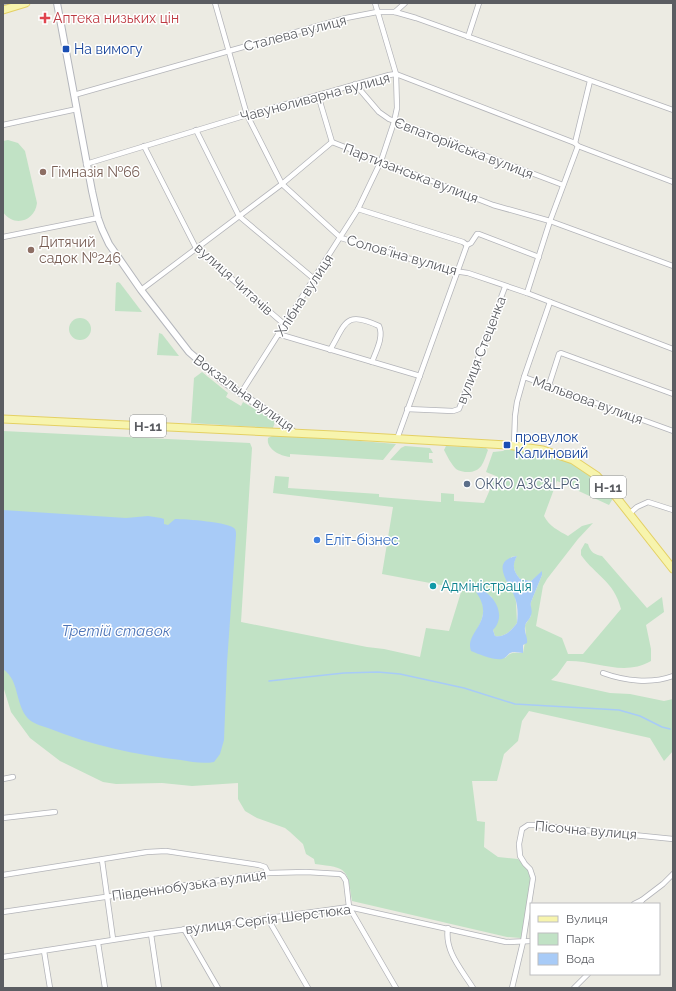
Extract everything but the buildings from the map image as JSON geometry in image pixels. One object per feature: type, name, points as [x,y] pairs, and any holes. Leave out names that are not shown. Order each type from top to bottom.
[{"type":"main road","points":[[3,10],[26,3]]},
{"type":"main road","name":"Н-11","points":[[3,419],[191,429],[293,432]]},
{"type":"main road","name":"Вокзальна вулиця","points":[[293,432],[514,446]]},
{"type":"main road","name":"Н-11","points":[[514,446],[553,452],[565,456],[580,464],[603,482],[673,568]]},
{"type":"street","name":"Вокзальна вулиця","points":[[57,3],[86,164],[98,218],[107,240],[140,290],[194,357],[240,393],[280,420],[293,432]]},
{"type":"street","name":"Соловʼїна вулиця","points":[[215,3],[247,115],[282,184],[340,238],[447,270],[468,273],[550,302],[673,349]]},
{"type":"street","name":"Хлібна вулиця","points":[[240,393],[358,209],[381,161],[397,108],[396,74],[375,3]]},
{"type":"street","points":[[394,12],[405,3]]},
{"type":"street","points":[[468,37],[479,3]]},
{"type":"street","name":"Сталева вулиця","points":[[74,95],[346,18],[377,12],[394,12],[416,18],[673,110]]},
{"type":"street","name":"Чавуноливарна вулиця","points":[[86,164],[247,115],[355,84],[396,74],[673,182]]},
{"type":"street","points":[[527,294],[576,144],[590,81]]},
{"type":"street","name":"Євпаторійська вулиця","points":[[355,84],[379,112],[394,122],[563,186]]},
{"type":"street","points":[[318,95],[332,142]]},
{"type":"street","points":[[3,125],[77,109]]},
{"type":"street","points":[[196,130],[239,216],[313,278]]},
{"type":"street","name":"Партизанська вулиця","points":[[140,290],[282,184],[332,142],[493,205],[550,221],[673,266]]},
{"type":"street","name":"вулиця Читачів","points":[[144,146],[150,162],[196,248],[284,324]]},
{"type":"street","points":[[358,209],[463,242],[467,246]]},
{"type":"street","points":[[3,236],[98,218]]},
{"type":"street","points":[[397,439],[467,246],[477,234],[479,234],[539,257]]},
{"type":"street","name":"вулиця Стеценка","points":[[407,409],[453,411],[459,408],[505,287]]},
{"type":"street","points":[[524,377],[550,302]]},
{"type":"street","points":[[330,350],[347,321],[353,318],[361,319],[379,326],[381,331],[372,362]]},
{"type":"street","name":"вулиця Читачів","points":[[278,334],[420,376]]},
{"type":"street","points":[[549,385],[561,353],[673,394]]},
{"type":"street","name":"Мальвова вулиця","points":[[514,446],[517,402],[524,377],[673,431]]},
{"type":"street","points":[[629,514],[643,503],[648,502],[673,510]]},
{"type":"street","points":[[603,673],[619,679],[627,680],[656,680],[673,676]]},
{"type":"street","points":[[3,779],[13,777]]},
{"type":"street","points":[[3,818],[55,812]]},
{"type":"street","name":"Пісочна вулиця","points":[[512,988],[523,942],[533,878],[530,869],[520,856],[519,844],[521,832],[525,827],[534,824],[673,838]]},
{"type":"street","points":[[3,875],[147,852],[166,851],[259,865],[265,867],[268,873]]},
{"type":"street","points":[[102,860],[113,939]]},
{"type":"street","name":"Південнобузька вулиця","points":[[3,912],[268,873],[306,872],[340,874],[343,876],[346,881],[349,907]]},
{"type":"street","points":[[641,902],[673,874]]},
{"type":"street","points":[[349,907],[396,988]]},
{"type":"street","name":"вулиця Сергія Шерстюка","points":[[3,957],[113,939],[349,907],[506,942],[530,941]]},
{"type":"street","points":[[268,919],[308,988]]},
{"type":"street","points":[[448,928],[447,936],[449,947],[473,988]]},
{"type":"street","points":[[184,929],[218,988]]},
{"type":"street","points":[[151,934],[159,988]]},
{"type":"street","points":[[98,942],[105,988]]},
{"type":"street","points":[[44,951],[50,988]]},
{"type":"street","points":[[574,988],[587,975]]},
{"type":"green space","points":[[8,140],[18,143],[25,151],[37,203],[32,214],[28,218],[18,221],[8,217],[3,212],[3,141]]},
{"type":"green space","points":[[118,282],[142,312],[115,311],[116,283]]},
{"type":"green space","points":[[80,318],[84,319],[90,325],[90,333],[84,339],[80,340],[76,339],[70,333],[69,329],[70,325],[76,319]]},
{"type":"green space","points":[[159,333],[162,334],[179,356],[157,355]]},
{"type":"green space","points":[[202,372],[228,393],[226,397],[241,406],[243,402],[273,420],[275,422],[273,428],[191,423],[194,378]]},
{"type":"green space","points":[[3,431],[250,443],[252,448],[241,622],[420,657],[426,628],[449,631],[462,589],[382,574],[393,507],[273,493],[275,476],[289,477],[288,488],[379,494],[379,497],[441,502],[441,493],[454,494],[454,501],[484,503],[496,476],[486,472],[493,452],[503,451],[506,449],[545,454],[564,460],[590,475],[612,495],[612,500],[609,505],[557,481],[544,516],[549,523],[554,528],[568,536],[582,526],[593,523],[578,539],[543,586],[536,626],[562,638],[568,654],[583,654],[621,609],[614,592],[609,585],[581,555],[581,550],[585,543],[588,544],[593,553],[602,556],[647,608],[662,597],[664,612],[646,625],[651,649],[651,661],[641,666],[620,668],[578,661],[567,661],[557,675],[551,680],[610,693],[630,694],[664,701],[673,699],[673,751],[664,761],[650,738],[529,711],[522,721],[518,741],[504,754],[497,781],[472,781],[477,821],[485,822],[484,847],[498,857],[518,859],[528,869],[532,878],[521,938],[507,937],[352,901],[349,882],[344,872],[334,867],[315,864],[314,859],[306,854],[303,844],[285,828],[257,818],[245,811],[238,799],[238,783],[192,786],[162,783],[116,784],[103,782],[60,761],[30,738],[11,712],[3,686]],"holes":[[[517,556],[515,559],[514,568],[520,579],[531,581],[542,572],[542,575],[531,602],[531,616],[525,625],[526,636],[523,653],[513,653],[505,658],[495,658],[484,655],[476,632],[483,612],[482,602],[477,592],[491,596],[497,608],[493,630],[495,636],[505,635],[517,623],[515,596],[508,585],[511,557]]]},
{"type":"green space","points":[[272,436],[301,436],[396,444],[383,460],[290,454],[290,457],[282,455],[271,449],[268,438]]},
{"type":"green space","points":[[405,446],[430,448],[433,453],[429,453],[429,459],[432,459],[433,463],[390,460],[401,448]]},
{"type":"green space","points":[[446,446],[486,448],[488,450],[483,463],[478,469],[471,472],[465,472],[457,470],[452,465],[444,450]]},
{"type":"water","name":"Третій ставок","points":[[3,510],[126,518],[148,516],[164,519],[164,524],[168,525],[175,519],[225,524],[235,529],[236,535],[227,663],[224,740],[220,754],[214,762],[193,762],[113,748],[80,739],[39,725],[31,721],[26,716],[19,702],[13,680],[3,669]]},
{"type":"water","points":[[517,556],[514,562],[514,568],[520,579],[531,581],[542,571],[542,575],[531,602],[532,613],[525,625],[527,643],[523,645],[523,653],[512,652],[505,658],[496,659],[471,651],[470,644],[472,638],[482,619],[482,602],[476,592],[479,589],[492,597],[499,612],[497,624],[493,630],[495,636],[505,635],[517,623],[518,610],[516,601],[506,580],[503,568],[504,563],[508,559]]},
{"type":"waterway","points":[[269,681],[344,673],[378,672],[400,674],[464,688],[515,704],[619,710],[640,716],[662,727],[670,729]]},
{"type":"tram line","points":[[3,5],[10,3]]},
{"type":"place","name":"Аптека низьких цін","points":[[45,18]]},
{"type":"place","name":"На вимогу","points":[[66,49]]},
{"type":"place","name":"Гімназія №66","points":[[43,172]]},
{"type":"place","name":"Дитячий садок №246","points":[[31,250]]},
{"type":"place","name":"провулок Калиновий","points":[[507,445]]},
{"type":"place","name":"ОККО АЗС&LPG","points":[[467,484]]},
{"type":"place","name":"Еліт-бізнес","points":[[317,540]]},
{"type":"place","name":"Адміністрація","points":[[433,586]]}]
